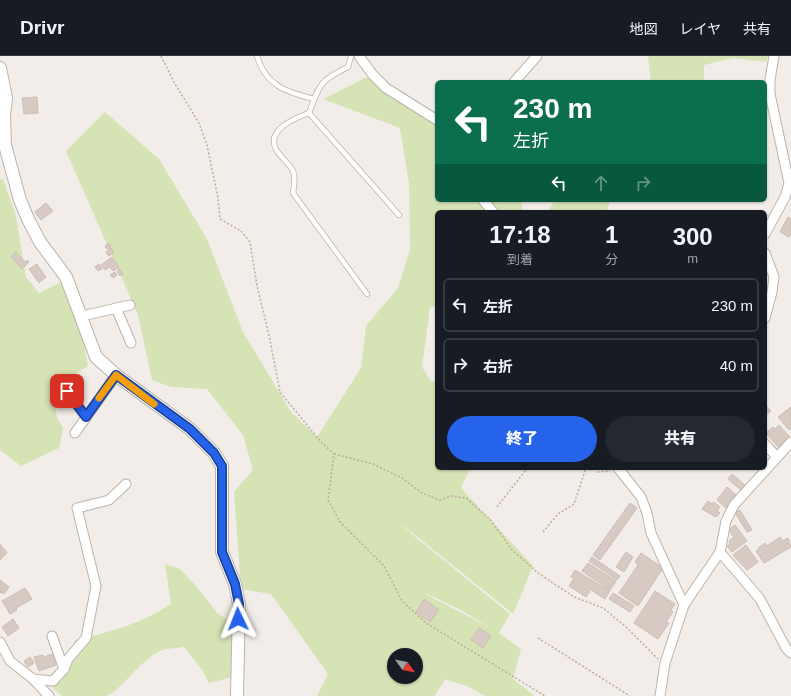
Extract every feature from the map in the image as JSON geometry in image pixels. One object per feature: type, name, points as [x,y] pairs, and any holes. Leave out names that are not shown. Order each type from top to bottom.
[{"type":"street","points":[[359,56],[373,75],[386,88],[435,119]]},
{"type":"street","points":[[516,80],[537,56]]},
{"type":"street","points":[[767,230],[785,197],[789,183],[770,94],[770,80],[774,56]]},
{"type":"street","points":[[0,68],[6,98],[2,116],[5,145],[25,213],[40,242],[66,277],[82,316],[96,357],[116,375],[190,429],[214,453],[222,466],[222,552],[235,584],[239,604],[237,696]]},
{"type":"street","points":[[485,202],[491,210]]},
{"type":"street","points":[[767,258],[774,276],[772,292],[767,311]]},
{"type":"street","points":[[82,316],[130,305]]},
{"type":"street","points":[[116,308],[131,343]]},
{"type":"street","points":[[75,433],[116,375]]},
{"type":"street","points":[[67,391],[86,417]]},
{"type":"street","points":[[767,466],[791,442]]},
{"type":"street","points":[[767,446],[776,456]]},
{"type":"street","points":[[619,470],[641,497],[647,513],[651,533],[684,605]]},
{"type":"street","points":[[660,696],[665,666],[684,605],[720,552],[726,521],[734,505],[764,470]]},
{"type":"street","points":[[33,679],[53,681],[64,669],[68,659],[86,638],[96,586],[77,508],[109,500],[126,484]]},
{"type":"street","points":[[720,552],[760,599],[786,648],[791,653]]},
{"type":"street","points":[[52,636],[64,669]]},
{"type":"street","points":[[0,642],[10,661],[33,679],[49,696]]},
{"type":"lane","points":[[257,56],[261,70],[272,82],[290,93],[314,99]]},
{"type":"lane","points":[[351,56],[348,67],[326,79],[319,87],[309,113],[296,118],[276,132],[273,140],[276,150],[293,172],[293,193],[367,294]]},
{"type":"lane","points":[[309,113],[399,216]]},
{"type":"path","points":[[161,56],[202,131],[208,153],[220,219],[241,231],[250,242],[257,286],[269,335],[280,392],[321,442],[334,454],[373,464],[402,478],[422,493],[439,500],[452,496],[466,498],[490,519],[512,550],[538,573],[574,596],[603,608],[625,626],[665,666]]},
{"type":"path","points":[[334,454],[328,500],[340,522],[384,566],[402,601],[426,623],[545,696]]},
{"type":"path","points":[[497,507],[527,470]]},
{"type":"path","points":[[543,532],[558,514],[574,504],[585,470]]},
{"type":"path","points":[[597,470],[598,472],[611,470]]},
{"type":"path","points":[[538,638],[630,696]]},
{"type":"green space","points":[[648,56],[768,56],[766,62],[733,58],[704,65],[704,80],[651,80]]},
{"type":"green space","points":[[367,77],[435,119],[435,202],[521,202],[523,210],[435,210],[435,306],[430,308],[422,367],[430,380],[435,382],[435,470],[469,470],[461,488],[533,566],[513,614],[399,522],[414,536],[510,614],[499,633],[521,649],[513,679],[535,696],[485,696],[467,686],[444,679],[445,680],[434,696],[317,696],[328,674],[271,594],[241,589],[234,492],[253,470],[243,435],[207,389],[171,387],[152,380],[138,315],[66,151],[105,112],[159,159],[207,239],[243,332],[291,412],[317,437],[361,368],[366,326],[398,288],[410,250],[409,184],[400,128],[323,99]],"holes":[[[425,593],[461,610],[489,627],[425,594]]]},
{"type":"green space","points":[[0,179],[3,179],[16,216],[26,277],[39,293],[63,281],[82,334],[88,366],[65,380],[54,399],[57,418],[63,428],[59,448],[21,466],[0,450]]},
{"type":"green space","points":[[554,202],[610,202],[607,210],[548,210]]},
{"type":"green space","points":[[165,564],[180,569],[197,587],[217,613],[235,625],[236,676],[209,683],[203,671],[184,647],[163,650],[153,655],[145,661],[118,689],[106,696],[62,696],[44,680],[66,663],[75,640],[100,634],[137,622],[171,604]]},
{"type":"building","points":[[37,97],[38,113],[24,114],[22,98]]},
{"type":"building","points":[[46,203],[53,211],[41,220],[35,212]]},
{"type":"building","points":[[788,217],[791,219],[791,234],[789,237],[780,232]]},
{"type":"building","points":[[108,243],[111,246],[108,249],[105,247]]},
{"type":"building","points":[[111,248],[114,252],[109,256],[106,252]]},
{"type":"building","points":[[16,252],[25,262],[27,260],[29,262],[22,269],[11,257]]},
{"type":"building","points":[[112,257],[119,267],[113,271],[110,267],[105,270],[101,265]]},
{"type":"building","points":[[37,264],[46,277],[39,283],[29,269]]},
{"type":"building","points":[[99,264],[102,269],[98,271],[95,267]]},
{"type":"building","points":[[120,269],[123,274],[120,276],[117,271]]},
{"type":"building","points":[[115,272],[117,275],[113,278],[110,275]]},
{"type":"building","points":[[767,407],[771,411],[767,414]]},
{"type":"building","points":[[791,407],[791,428],[789,430],[778,417]]},
{"type":"building","points":[[779,425],[789,436],[779,448],[767,434],[767,432],[773,427],[775,429]]},
{"type":"building","points":[[732,474],[745,485],[741,490],[728,479]]},
{"type":"building","points":[[727,487],[736,495],[726,508],[717,500]]},
{"type":"building","points":[[708,501],[712,504],[714,502],[720,507],[717,511],[720,513],[716,517],[702,509]]},
{"type":"building","points":[[630,503],[637,508],[600,560],[593,555]]},
{"type":"building","points":[[740,510],[752,530],[747,532],[735,513]]},
{"type":"building","points":[[735,525],[747,541],[732,552],[727,546],[730,544],[729,541],[734,537],[728,530]]},
{"type":"building","points":[[780,537],[783,541],[788,538],[791,547],[764,563],[756,551],[759,550],[758,548],[765,543],[767,546]]},
{"type":"building","points":[[0,544],[7,553],[0,560]]},
{"type":"building","points":[[746,545],[758,562],[747,570],[733,555]]},
{"type":"building","points":[[626,552],[633,557],[624,572],[616,567]]},
{"type":"building","points":[[641,553],[663,568],[638,606],[619,593],[638,565],[635,562]]},
{"type":"building","points":[[592,557],[620,576],[617,580],[589,561]]},
{"type":"building","points":[[588,563],[616,581],[610,590],[582,571]]},
{"type":"building","points":[[575,570],[610,591],[605,599],[571,577]]},
{"type":"building","points":[[0,580],[9,587],[4,594],[0,592]]},
{"type":"building","points":[[573,580],[590,591],[586,597],[569,586]]},
{"type":"building","points":[[25,588],[32,599],[16,608],[17,610],[10,614],[2,601]]},
{"type":"building","points":[[655,591],[675,604],[671,610],[673,612],[666,622],[669,623],[658,639],[634,623]]},
{"type":"building","points":[[613,593],[634,606],[630,612],[609,599]]},
{"type":"building","points":[[424,599],[439,610],[430,622],[416,612]]},
{"type":"building","points":[[13,619],[19,628],[8,636],[2,627]]},
{"type":"building","points":[[479,628],[491,636],[483,648],[471,640]]},
{"type":"building","points":[[52,654],[56,665],[39,671],[34,657],[43,655],[44,657]]},
{"type":"building","points":[[30,657],[34,663],[28,667],[24,661]]},
{"type":"slow traffic","points":[[99,398],[116,375],[154,404]]},
{"type":"route","points":[[67,391],[86,417],[116,375],[149,401],[190,429],[214,453],[222,466],[222,552],[235,584],[239,604],[238,619]]}]
